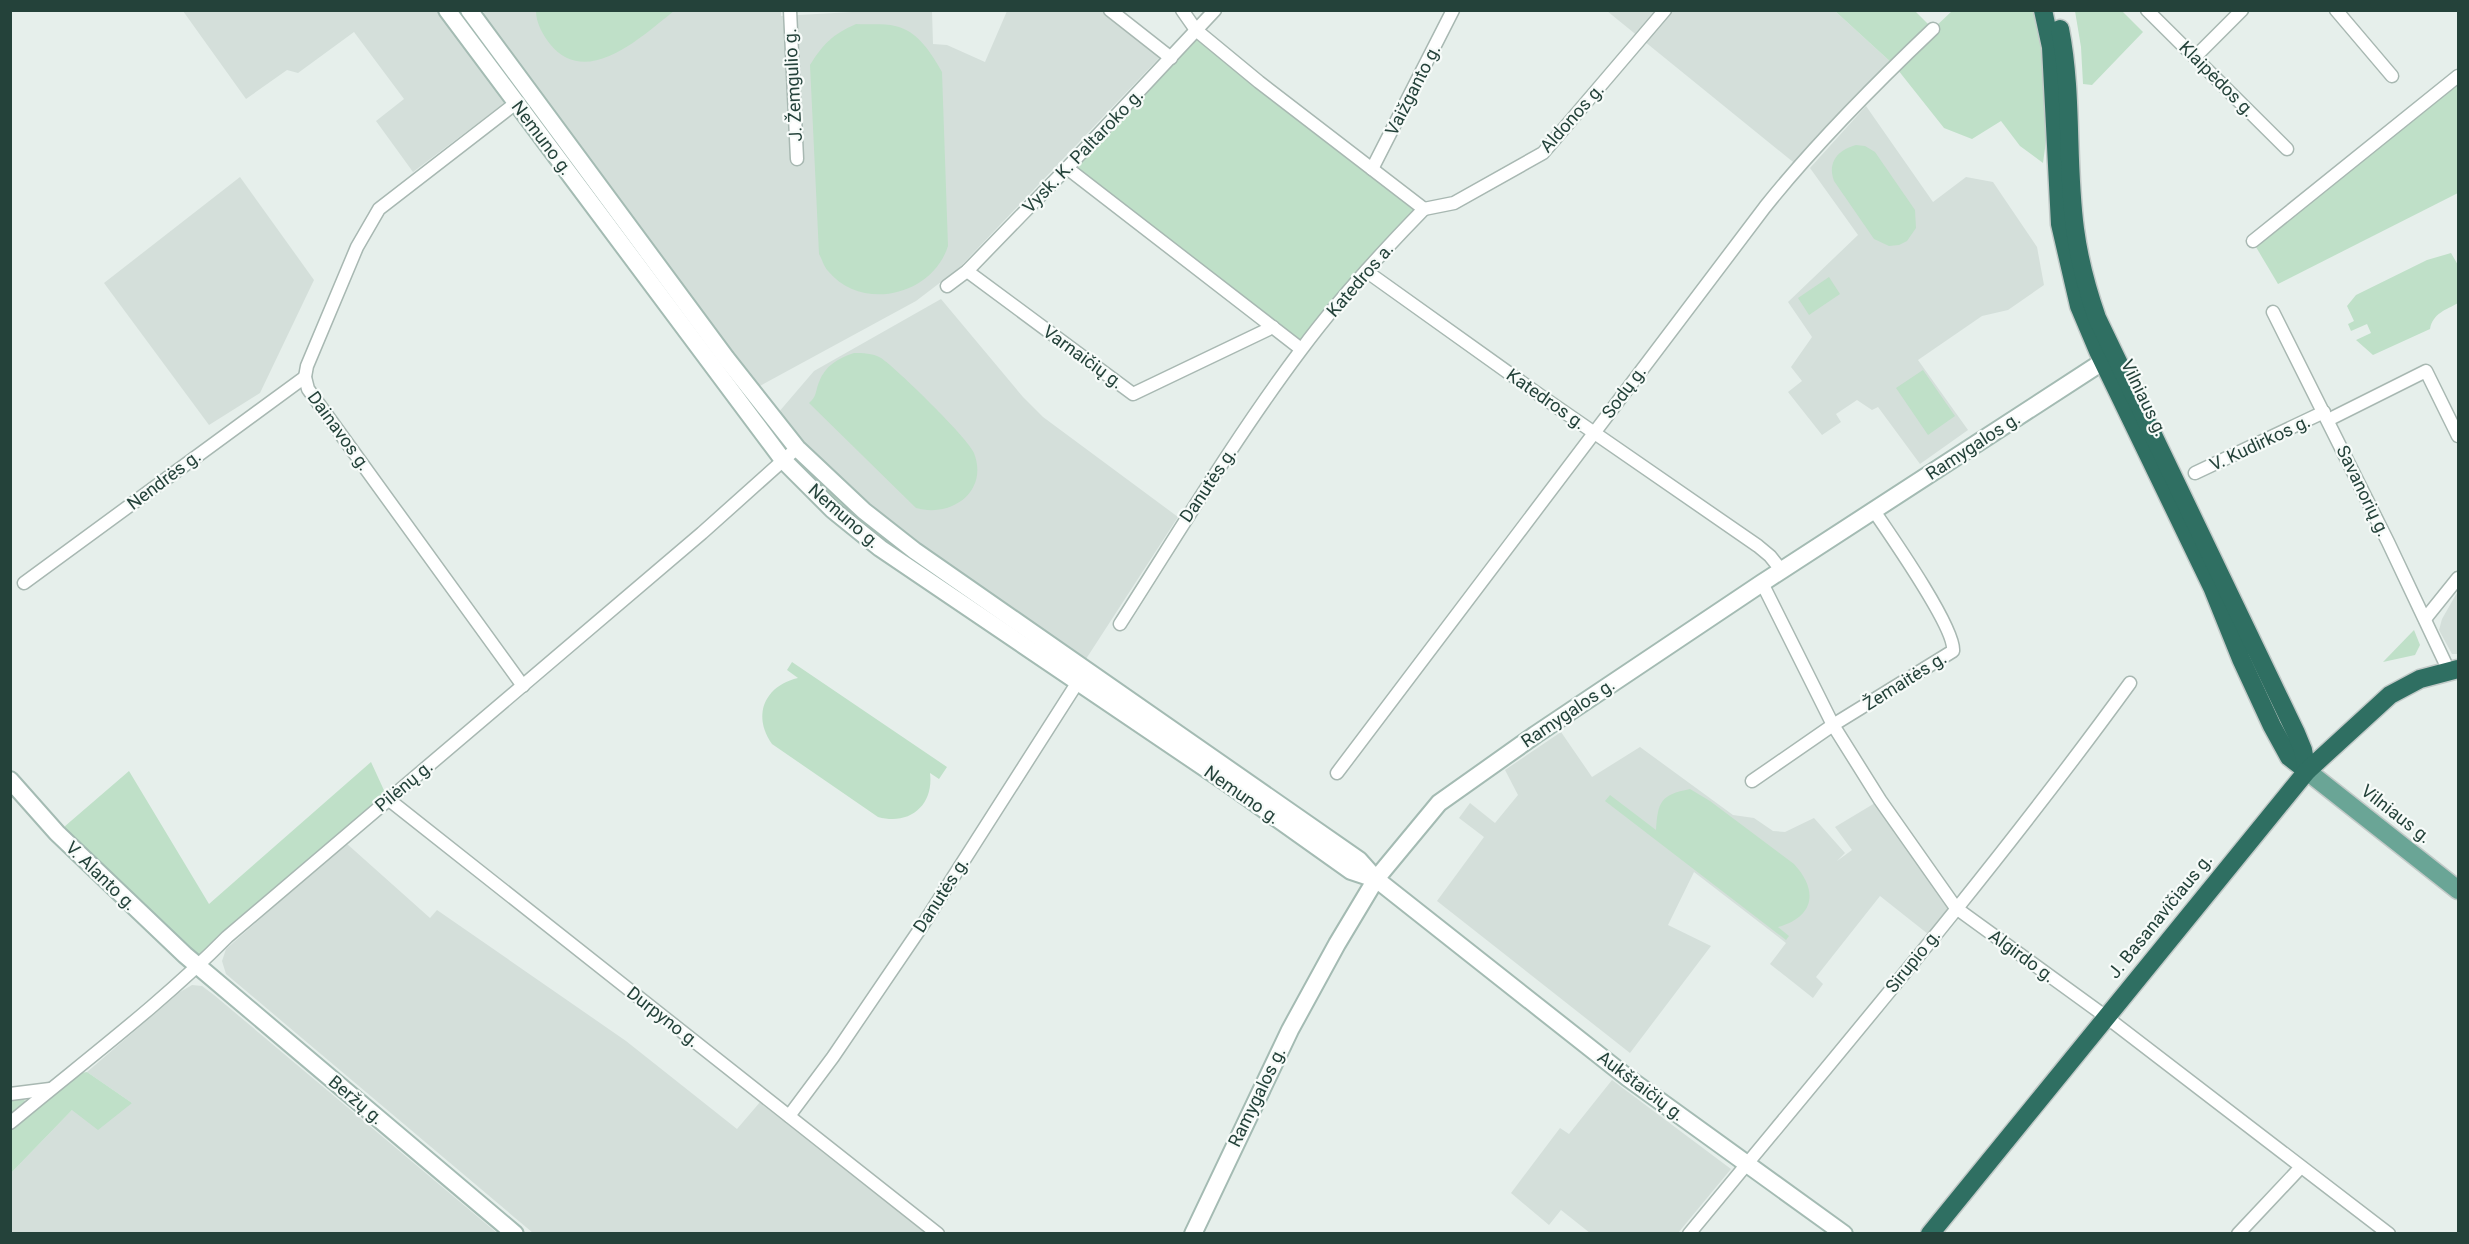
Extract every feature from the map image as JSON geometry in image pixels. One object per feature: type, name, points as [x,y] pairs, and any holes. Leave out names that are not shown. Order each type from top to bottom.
[{"type":"highway","name":"Vilniaus g.","points":[[2043,10],[2051,47],[2056,177],[2062,240],[2079,306],[2109,358],[2296,733],[2303,750],[2307,771]]},
{"type":"highway","name":"Vilniaus g.","points":[[2056,10],[2068,83],[2074,228],[2080,264],[2109,358]]},
{"type":"highway","name":"J. Basanavičiaus g.","points":[[1930,1233],[2307,771],[2390,695],[2406,685],[2453,670]]},
{"type":"main road","name":"Nemuno g.","points":[[447,10],[783,460],[833,510],[880,548],[1077,684],[1227,783],[1351,871],[1376,879]]},
{"type":"main road","name":"Nemuno g.","points":[[468,10],[726,358],[797,448],[864,511],[915,551],[1324,834],[1359,860],[1376,879],[1443,931]]},
{"type":"main road","name":"Ramygalos g.","points":[[1193,1233],[1290,1030],[1376,879],[1428,814],[1453,792],[1762,583],[2109,358]]},
{"type":"main road","name":"Vilniaus g.","points":[[2307,771],[2458,890]]},
{"type":"main road","name":"V. Alanto g.","points":[[10,780],[57,833],[197,967]]},
{"type":"main road","name":"Aukštaičių g.","points":[[1443,931],[1628,1078],[1746,1165],[1844,1233]]},
{"type":"main road","name":"Beržų g.","points":[[197,967],[515,1233]]},
{"type":"street","name":"J. Žemgulio g.","points":[[790,10],[797,159]]},
{"type":"street","points":[[1110,10],[1171,57]]},
{"type":"street","points":[[1182,10],[1196,30],[1259,82],[1424,209]]},
{"type":"street","name":"Vysk. K. Paltaroko g.","points":[[947,286],[967,271],[1068,168],[1215,10]]},
{"type":"street","name":"Vaižganto g.","points":[[1372,169],[1453,10]]},
{"type":"street","name":"Aldonos g.","points":[[1424,209],[1454,203],[1543,153],[1665,10]]},
{"type":"street","name":"Klaipėdos g.","points":[[2147,10],[2287,149]]},
{"type":"street","points":[[2195,57],[2242,10]]},
{"type":"street","points":[[2336,10],[2392,76]]},
{"type":"street","name":"Sodų g.","points":[[1337,773],[1798,166],[1894,65],[1933,29]]},
{"type":"street","points":[[2253,242],[2458,76]]},
{"type":"street","name":"Dainavos g.","points":[[516,103],[379,208],[357,248],[307,366],[305,377],[308,389],[523,686]]},
{"type":"street","points":[[1068,168],[1301,349]]},
{"type":"street","name":"Katedros a.","points":[[1301,349],[1366,271],[1424,209]]},
{"type":"street","name":"Varnaičių g.","points":[[967,271],[1133,394],[1273,327]]},
{"type":"street","name":"Katedros g.","points":[[1366,271],[1758,546],[1782,571]]},
{"type":"street","name":"Savanorių g.","points":[[2273,312],[2425,619],[2453,670]]},
{"type":"street","name":"Danutės g.","points":[[1120,624],[1185,519],[1301,349]]},
{"type":"street","name":"V. Kudirkos g.","points":[[2195,473],[2426,371],[2458,436]]},
{"type":"street","name":"Nendrės g.","points":[[24,583],[305,377]]},
{"type":"street","name":"Pilėnų g.","points":[[10,1123],[197,967],[227,937],[702,533],[797,448]]},
{"type":"street","name":"Žemaitės g.","points":[[1752,781],[1833,725],[1953,651],[1952,640],[1924,586],[1874,510]]},
{"type":"street","points":[[2425,619],[2458,578]]},
{"type":"street","name":"Algirdo g.","points":[[1762,583],[1833,725],[1880,800],[1956,908],[2105,1016],[2389,1233]]},
{"type":"street","name":"Danutės g.","points":[[789,1116],[833,1057],[922,926],[1087,669]]},
{"type":"street","name":"Sirupio g.","points":[[1689,1233],[1956,908],[2088,740],[2130,682]]},
{"type":"street","name":"Durpyno g.","points":[[388,799],[938,1233]]},
{"type":"street","points":[[10,1094],[51,1089]]},
{"type":"street","points":[[2238,1233],[2301,1167]]},
{"type":"shaded area","points":[[487,10],[781,10],[781,16],[870,11],[932,11],[933,44],[947,45],[985,62],[1007,11],[1104,11],[1161,56],[958,269],[916,301],[758,387],[480,16]]},
{"type":"shaded area","points":[[183,11],[438,11],[506,102],[413,172],[376,121],[404,99],[354,32],[298,73],[287,70],[246,99]]},
{"type":"shaded area","points":[[1607,11],[1835,11],[1894,65],[1798,166]]},
{"type":"shaded area","points":[[1866,106],[1933,202],[1966,177],[1993,182],[2037,247],[2044,285],[2008,310],[1982,316],[1918,360],[1968,430],[1920,464],[1878,407],[1872,410],[1857,400],[1836,414],[1841,422],[1822,435],[1788,392],[1802,381],[1791,367],[1812,337],[1788,302],[1858,235],[1810,168]]},
{"type":"shaded area","points":[[240,177],[314,280],[260,393],[209,425],[104,283]]},
{"type":"shaded area","points":[[941,299],[1023,397],[1043,417],[1178,517],[1086,659],[914,542],[874,511],[813,454],[778,413],[814,371]]},
{"type":"shaded area","points":[[2458,591],[2458,654],[2452,654],[2439,630],[2442,619]]},
{"type":"shaded area","points":[[1561,732],[1592,777],[1640,747],[1733,815],[1754,818],[1773,831],[1785,832],[1814,818],[1845,853],[1837,861],[1852,850],[1835,827],[1880,800],[1956,908],[1933,938],[1880,896],[1816,977],[1823,984],[1813,998],[1770,964],[1786,943],[1694,872],[1668,925],[1711,946],[1630,1053],[1437,901],[1484,837],[1459,818],[1470,803],[1495,823],[1518,795],[1505,770]]},
{"type":"shaded area","points":[[346,843],[430,918],[437,910],[626,1041],[737,1129],[761,1101],[930,1233],[533,1233],[226,974],[222,961],[226,949]]},
{"type":"shaded area","points":[[192,985],[202,986],[214,995],[497,1233],[11,1234],[11,1173],[72,1110],[132,1103],[87,1072],[180,992]]},
{"type":"shaded area","points":[[1612,1080],[1731,1169],[1678,1233],[1590,1233],[1561,1210],[1549,1225],[1511,1193],[1560,1128],[1569,1134]]},
{"type":"green space","points":[[536,10],[674,11],[647,33],[614,54],[597,60],[581,62],[565,57],[550,44],[540,29]]},
{"type":"green space","points":[[1835,11],[1915,11],[1933,29],[1952,11],[2038,11],[2047,87],[2047,125],[2043,163],[2020,146],[2001,121],[1972,139],[1944,128],[1894,65]]},
{"type":"green space","points":[[2075,11],[2122,11],[2143,32],[2092,85],[2083,84],[2081,47]]},
{"type":"green space","points":[[856,24],[881,24],[903,28],[929,51],[942,72],[948,246],[940,263],[927,277],[912,287],[895,293],[877,294],[859,291],[842,284],[827,269],[819,254],[810,65],[829,40]]},
{"type":"green space","points":[[1196,30],[1424,209],[1301,349],[1067,168]]},
{"type":"green space","points":[[2458,76],[2458,193],[2278,284],[2253,242]]},
{"type":"green space","points":[[1856,145],[1865,146],[1875,152],[1915,210],[1916,228],[1907,241],[1899,245],[1889,246],[1874,239],[1834,181],[1832,168],[1836,158],[1844,150]]},
{"type":"green space","points":[[2451,253],[2458,265],[2458,303],[2437,316],[2430,329],[2373,355],[2356,340],[2371,333],[2367,324],[2351,331],[2348,324],[2354,321],[2347,306],[2356,295],[2427,260]]},
{"type":"green space","points":[[1829,277],[1840,294],[1809,315],[1798,298]]},
{"type":"green space","points":[[854,353],[874,355],[889,364],[969,445],[974,453],[977,467],[976,479],[964,499],[942,509],[916,508],[809,403],[815,396],[828,367],[837,360]]},
{"type":"green space","points":[[1923,370],[1955,416],[1928,435],[1896,388]]},
{"type":"green space","points":[[807,465],[1073,669],[933,576],[879,537],[827,493],[803,468]]},
{"type":"green space","points":[[2414,630],[2420,645],[2415,655],[2383,662]]},
{"type":"green space","points":[[792,662],[947,767],[939,779],[930,773],[928,795],[918,810],[900,818],[878,817],[772,744],[766,733],[762,713],[770,695],[777,688],[798,678],[787,670]]},
{"type":"green space","points":[[371,762],[388,799],[197,967],[57,833],[129,771],[209,904]]},
{"type":"green space","points":[[1690,789],[1710,801],[1794,864],[1802,874],[1807,884],[1809,902],[1799,917],[1778,927],[1789,936],[1786,940],[1605,801],[1610,795],[1656,830],[1662,801],[1672,794]]},
{"type":"green space","points":[[87,1072],[132,1103],[98,1130],[72,1110],[11,1173],[11,1097],[15,1096],[37,1106],[81,1073]]}]
